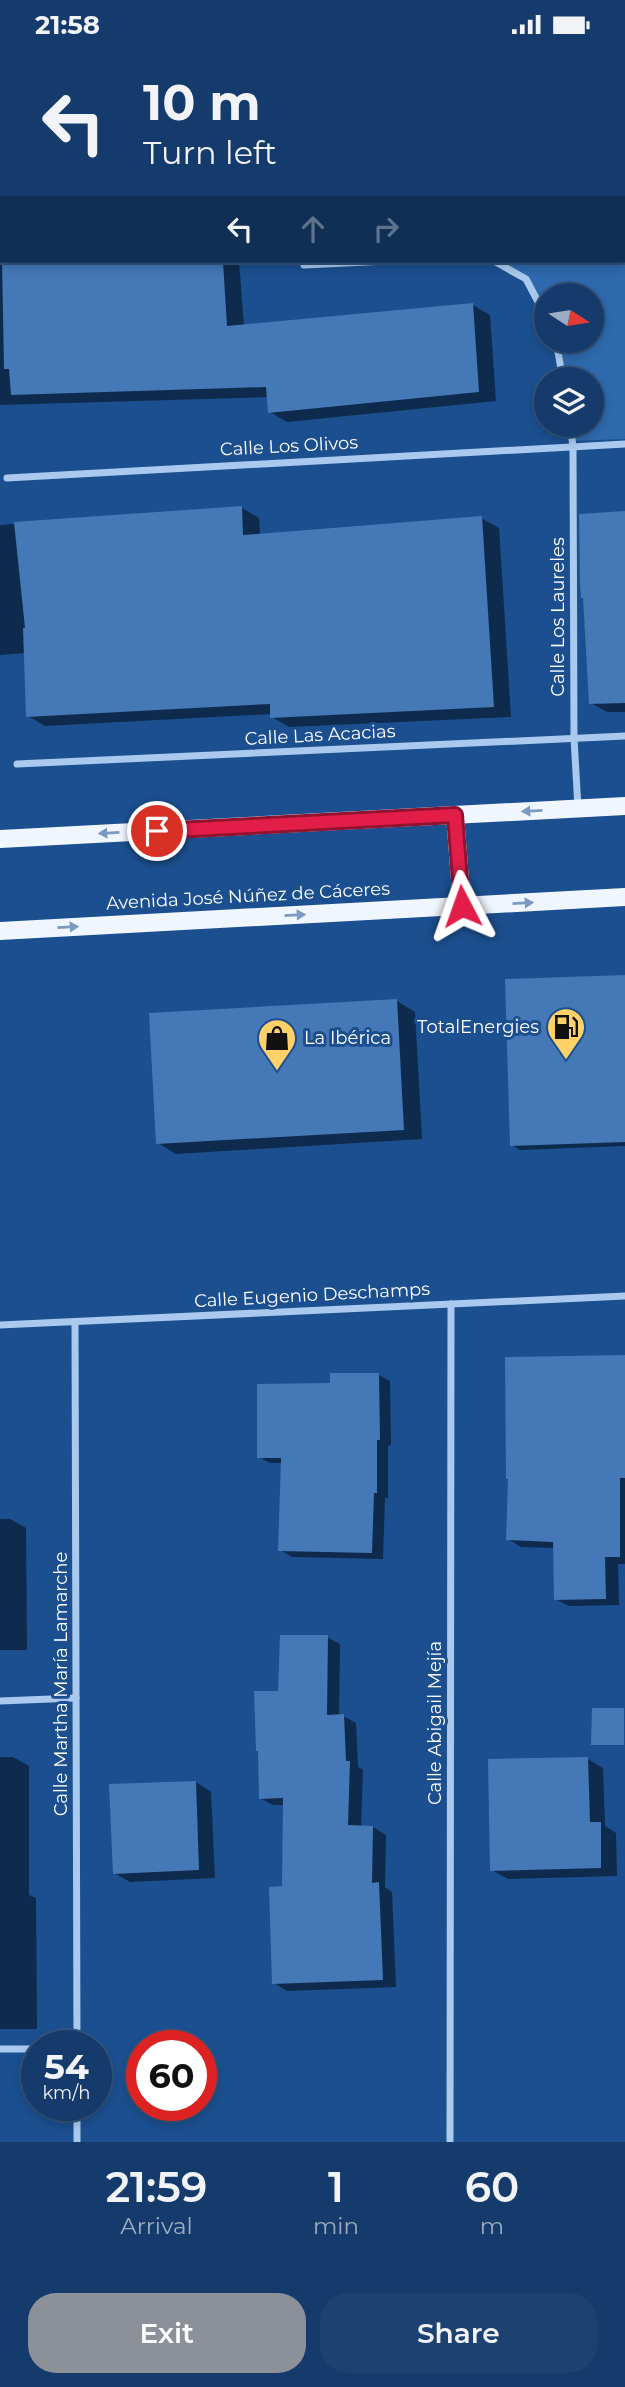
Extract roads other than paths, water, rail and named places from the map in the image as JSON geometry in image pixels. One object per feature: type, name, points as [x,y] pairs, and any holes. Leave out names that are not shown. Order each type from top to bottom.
[{"type":"main road","points":[[0,839],[625,806]]},
{"type":"main road","points":[[455,815],[462,906]]},
{"type":"main road","name":"Avenida José Núñez de Cáceres","points":[[0,931],[625,897]]},
{"type":"street","points":[[304,265],[346,263]]},
{"type":"street","points":[[498,263],[526,279],[534,294]]},
{"type":"street","name":"Calle Los Laureles","points":[[572,437],[574,739],[578,809]]},
{"type":"street","name":"Calle Los Olivos","points":[[8,478],[625,444]]},
{"type":"street","name":"Calle Las Acacias","points":[[17,764],[625,736]]},
{"type":"street","name":"Calle Eugenio Deschamps","points":[[0,1325],[625,1296]]},
{"type":"street","name":"Calle Abigail Mejía","points":[[450,2142],[451,1304]]},
{"type":"street","name":"Calle Martha María Lamarche","points":[[75,1322],[77,2030]]},
{"type":"street","points":[[0,1701],[76,1698]]},
{"type":"street","points":[[0,2049],[21,2049]]},
{"type":"street","points":[[77,2121],[77,2142]]},
{"type":"place","name":"TotalEnergies","points":[[566,1061]]},
{"type":"place","name":"La Ibérica","points":[[277,1072]]}]
